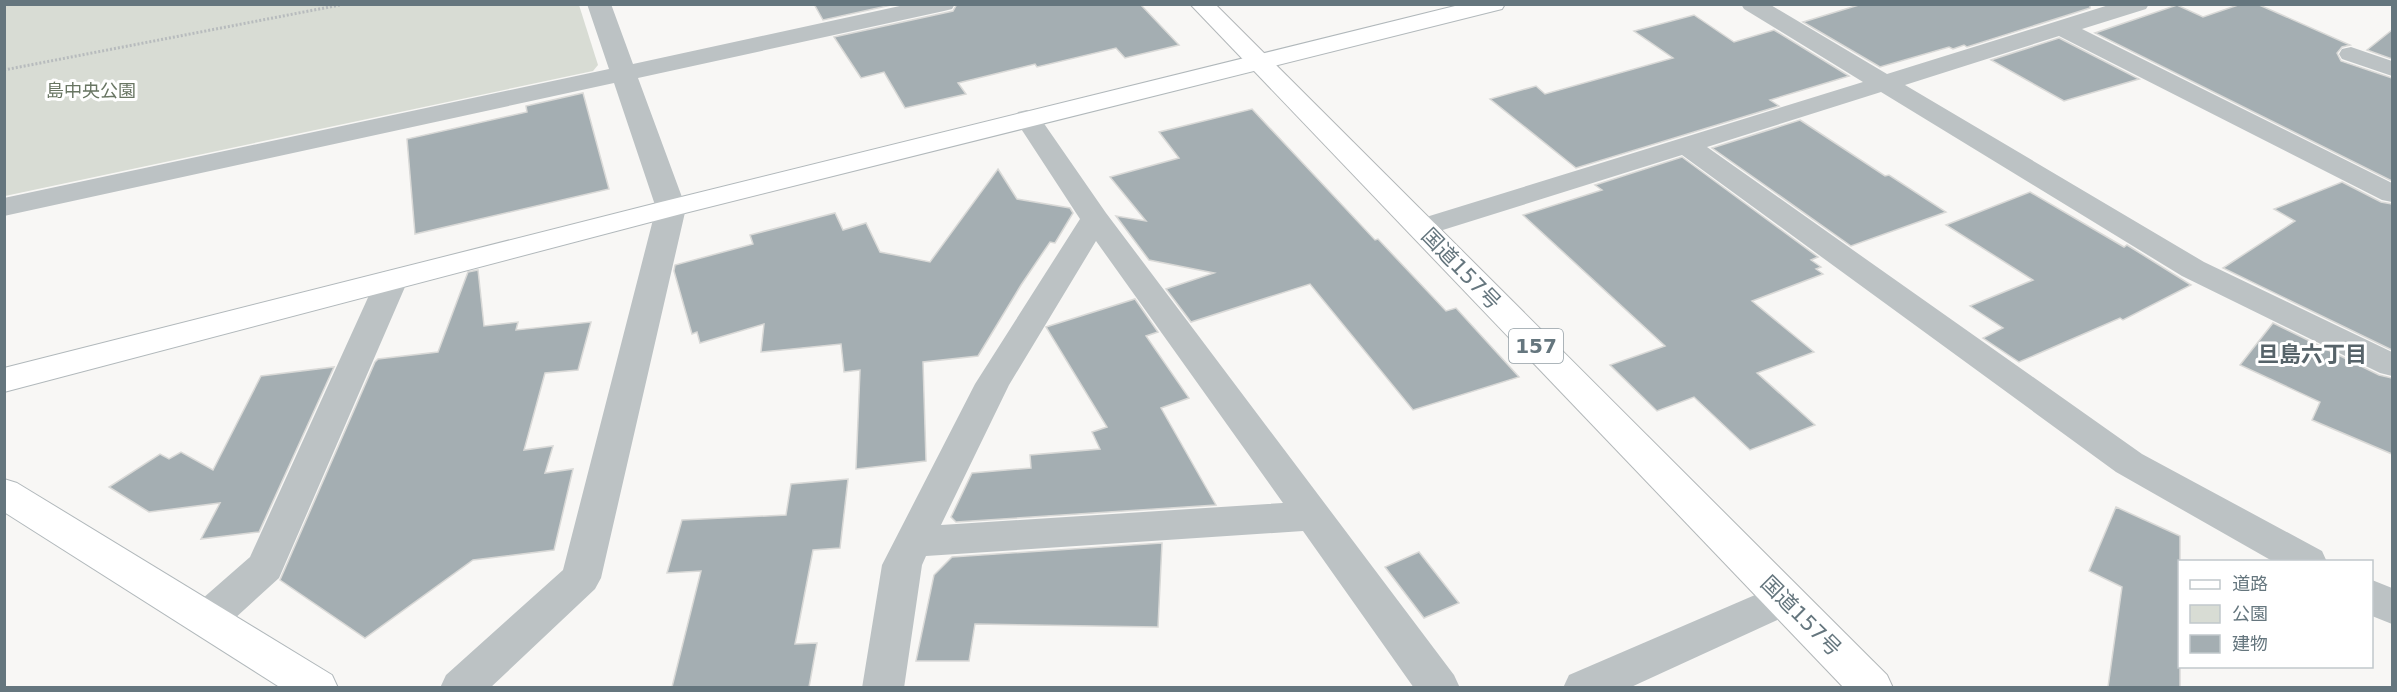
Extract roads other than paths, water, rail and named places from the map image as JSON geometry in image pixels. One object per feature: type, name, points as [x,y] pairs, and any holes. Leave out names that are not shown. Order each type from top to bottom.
[{"type":"main road","name":"国道157号","points":[[1201,4],[1783,599],[1872,687]]},
{"type":"main road","points":[[4,380],[1027,118],[1258,64],[1494,4]]},
{"type":"main road","points":[[4,493],[317,687]]},
{"type":"street","points":[[461,687],[581,578],[671,208],[599,4]]},
{"type":"street","points":[[4,207],[944,4]]},
{"type":"street","points":[[1752,4],[1883,85],[2193,269],[2392,365]]},
{"type":"street","points":[[1420,228],[2138,4]]},
{"type":"street","points":[[2063,29],[2392,194]]},
{"type":"street","points":[[2350,54],[2392,69]]},
{"type":"street","points":[[1027,118],[1095,219],[1439,687]]},
{"type":"street","points":[[1687,146],[2129,463],[2306,560]]},
{"type":"street","points":[[884,687],[902,565],[992,384],[1095,219]]},
{"type":"street","points":[[208,618],[266,567],[392,280]]},
{"type":"street","points":[[913,542],[1313,516]]},
{"type":"street","points":[[2373,597],[2392,608]]},
{"type":"street","points":[[1584,687],[1783,599]]},
{"type":"district","name":"旦島六丁目","points":[[2312,354]]},
{"type":"park label","name":"島中央公園","points":[[91,90]]}]
